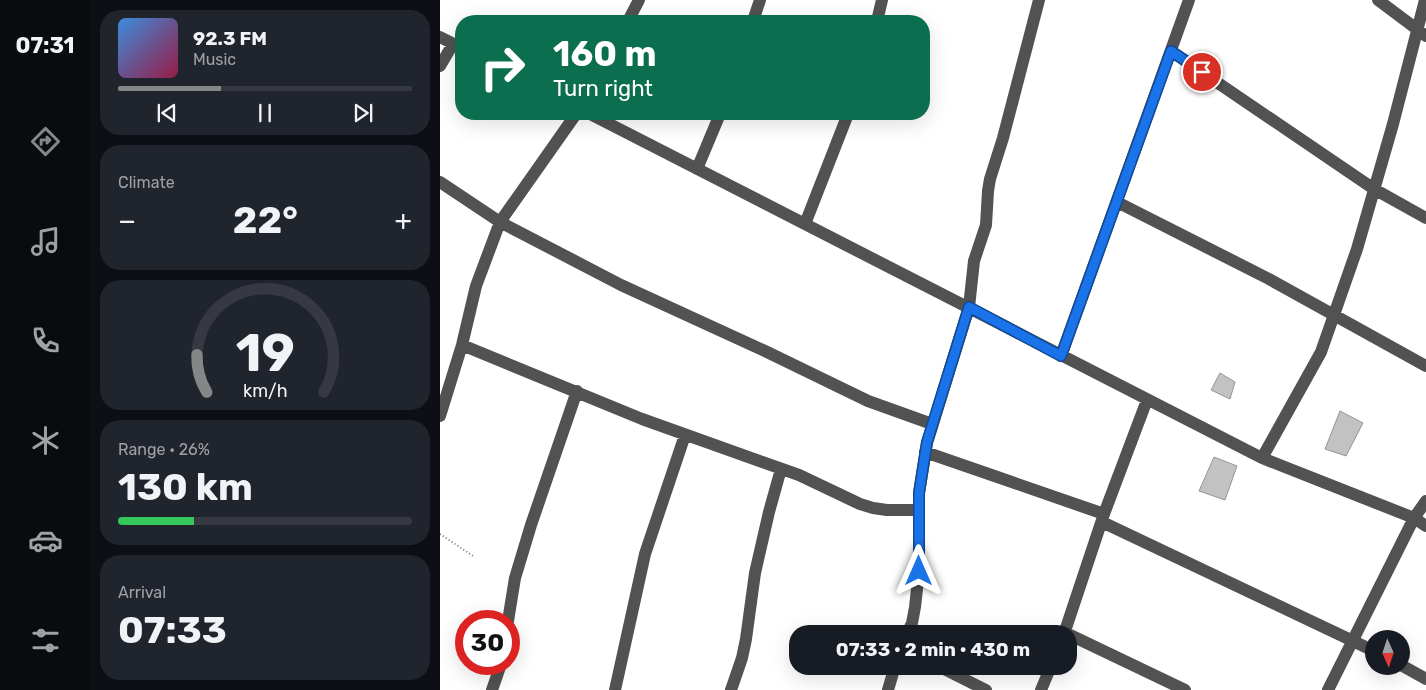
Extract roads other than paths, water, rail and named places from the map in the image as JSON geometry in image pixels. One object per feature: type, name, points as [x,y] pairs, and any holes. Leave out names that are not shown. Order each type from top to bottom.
[{"type":"street","points":[[631,15],[639,0]]},
{"type":"street","points":[[755,15],[760,0]]},
{"type":"street","points":[[879,15],[882,0]]},
{"type":"street","points":[[910,625],[915,608],[918,580],[919,493],[925,452],[969,307],[974,261],[986,225],[990,179],[1002,144],[1039,0]]},
{"type":"street","points":[[1061,356],[1189,0]]},
{"type":"street","points":[[1378,0],[1422,33]]},
{"type":"street","points":[[1262,458],[1321,352],[1334,316],[1357,249],[1393,124],[1422,33],[1424,0]]},
{"type":"street","points":[[440,37],[455,45]]},
{"type":"street","points":[[440,66],[455,48]]},
{"type":"street","points":[[1171,51],[1374,189],[1426,218]]},
{"type":"street","points":[[440,416],[462,345],[476,286],[500,222],[572,120]]},
{"type":"street","points":[[602,120],[1262,458],[1414,518],[1426,526]]},
{"type":"street","points":[[697,169],[717,120]]},
{"type":"street","points":[[805,224],[846,120]]},
{"type":"street","points":[[440,182],[500,222],[621,285],[868,401],[932,424]]},
{"type":"street","points":[[1117,202],[1269,279],[1426,366]]},
{"type":"street","points":[[462,345],[642,419],[799,475],[860,504],[873,508],[919,510]]},
{"type":"street","points":[[510,610],[515,578],[531,525],[577,391]]},
{"type":"street","points":[[1068,625],[1103,518],[1146,400]]},
{"type":"street","points":[[615,690],[645,554],[685,435]]},
{"type":"street","points":[[925,452],[1103,518],[1365,647]]},
{"type":"street","points":[[731,690],[742,658],[755,573],[781,469]]},
{"type":"street","points":[[1328,690],[1414,518],[1426,501]]},
{"type":"street","points":[[1077,640],[1185,690]]},
{"type":"street","points":[[1410,670],[1426,679]]},
{"type":"street","points":[[492,690],[498,675]]},
{"type":"street","points":[[888,690],[892,675]]},
{"type":"street","points":[[956,675],[986,690]]},
{"type":"street","points":[[1041,690],[1047,675]]}]
